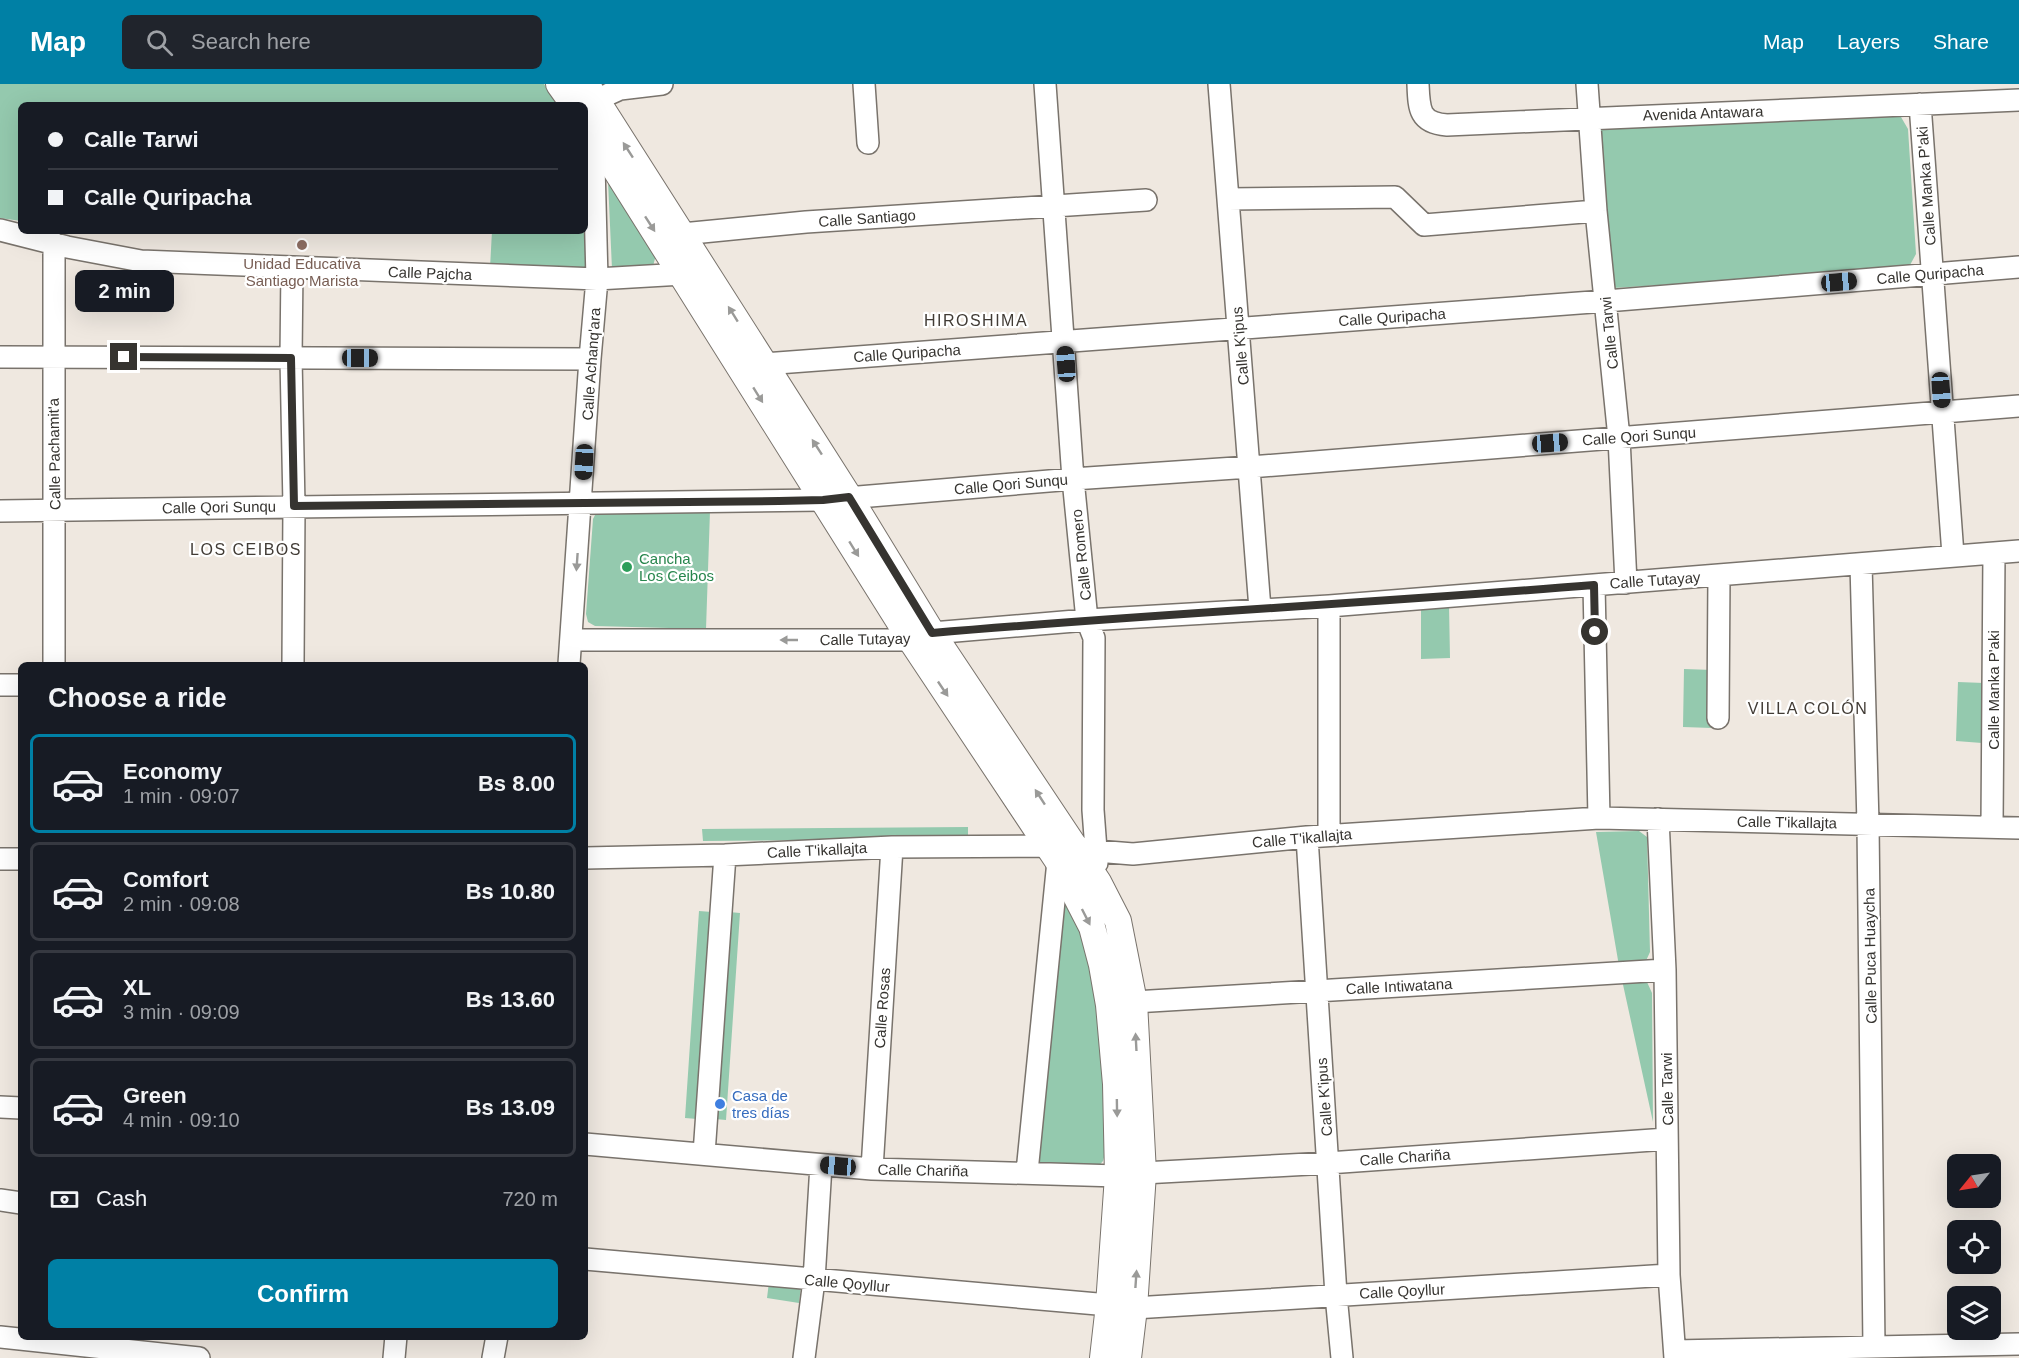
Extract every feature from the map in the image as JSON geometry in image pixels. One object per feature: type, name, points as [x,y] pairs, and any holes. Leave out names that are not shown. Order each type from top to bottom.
[{"type":"main road","points":[[559,84],[580,102]]},
{"type":"main road","points":[[588,110],[682,234],[849,497],[922,636]]},
{"type":"main road","points":[[588,110],[683,274],[823,500],[922,636],[1069,851],[1098,882],[1118,921],[1134,1002],[1131,1174],[1134,1308],[1128,1358]]},
{"type":"main road","points":[[1069,851],[1102,965],[1109,1005],[1116,1084],[1131,1174],[1109,1305],[1103,1358]]},
{"type":"street","points":[[588,106],[620,89],[662,84]]},
{"type":"street","points":[[864,84],[868,143]]},
{"type":"street","name":"Calle Romero","points":[[1027,1172],[1069,851],[1093,810],[1094,638],[1087,620],[1073,479],[1045,84]]},
{"type":"street","name":"Calle K'ipus","points":[[1219,84],[1260,609]]},
{"type":"street","name":"Avenida Antawara","points":[[1418,84],[1419,106],[1425,118],[1433,124],[1920,104],[2010,95]]},
{"type":"street","name":"Calle Tarwi","points":[[1587,84],[1596,211],[1619,438],[1626,583]]},
{"type":"street","name":"Calle Manka P'aki","points":[[1920,104],[1953,555]]},
{"type":"street","name":"Calle Achanq'ara","points":[[569,662],[597,279],[594,165],[588,122]]},
{"type":"street","points":[[1228,199],[1395,197],[1424,225],[1596,211]]},
{"type":"street","name":"Calle Santiago","points":[[682,234],[806,222],[1146,200]]},
{"type":"street","name":"Calle Pajcha","points":[[0,230],[67,247],[141,261],[597,279],[683,274]]},
{"type":"street","name":"Calle Pachamit'a","points":[[54,243],[54,662]]},
{"type":"street","points":[[292,267],[293,662]]},
{"type":"street","name":"Calle Quripacha","points":[[764,364],[1606,301],[2019,267]]},
{"type":"street","points":[[0,357],[590,359]]},
{"type":"street","name":"Calle Qori Sunqu","points":[[0,511],[823,500],[2019,406]]},
{"type":"street","name":"Calle Tutayay","points":[[572,640],[922,636],[1087,620],[1329,606],[2019,551]]},
{"type":"street","name":"Calle Manka P'aki","points":[[1992,826],[1994,553]]},
{"type":"street","name":"Calle Puca Huaycha","points":[[1861,564],[1868,824],[1874,1348]]},
{"type":"street","points":[[1718,718],[1719,575]]},
{"type":"street","points":[[1594,585],[1599,818]]},
{"type":"street","points":[[1329,606],[1329,835]]},
{"type":"street","points":[[0,685],[18,685]]},
{"type":"street","name":"Calle T'ikallajta","points":[[588,858],[725,855],[892,847],[1133,854],[1329,835],[1599,818],[2019,828]]},
{"type":"street","name":"Calle Tarwi","points":[[1658,819],[1665,970],[1669,1275],[1675,1354]]},
{"type":"street","name":"Calle K'ipus","points":[[1306,837],[1341,1358]]},
{"type":"street","name":"Calle Rosas","points":[[872,1169],[892,847]]},
{"type":"street","points":[[704,1154],[725,855]]},
{"type":"street","points":[[0,859],[18,859]]},
{"type":"street","name":"Calle Intiwatana","points":[[1134,1002],[1665,970]]},
{"type":"street","points":[[0,1107],[18,1108]]},
{"type":"street","name":"Calle Chariña","points":[[588,1144],[872,1169],[1131,1174],[1328,1163],[1667,1139]]},
{"type":"street","points":[[804,1358],[814,1280],[821,1165]]},
{"type":"street","points":[[0,1200],[18,1203]]},
{"type":"street","name":"Calle Qoyllur","points":[[588,1259],[1109,1305]]},
{"type":"street","name":"Calle Qoyllur","points":[[1134,1308],[1669,1275]]},
{"type":"street","points":[[0,1338],[18,1340]]},
{"type":"street","points":[[20,1340],[199,1358]]},
{"type":"street","points":[[394,1358],[396,1340]]},
{"type":"street","points":[[494,1358],[496,1340]]},
{"type":"street","points":[[1675,1354],[2019,1344]]},
{"type":"green space","points":[[0,84],[544,84],[556,102],[18,102],[18,221],[0,218]]},
{"type":"green space","points":[[1890,115],[1901,117],[1908,129],[1916,254],[1910,265],[1896,270],[1613,288],[1598,131]]},
{"type":"green space","points":[[608,181],[656,255],[653,266],[612,269]]},
{"type":"green space","points":[[492,234],[586,234],[587,266],[582,272],[490,268]]},
{"type":"green space","points":[[710,511],[706,629],[595,626],[588,622],[586,614],[593,519],[596,513]]},
{"type":"green space","points":[[1449,605],[1450,658],[1421,659],[1421,607]]},
{"type":"green space","points":[[1684,669],[1713,670],[1712,728],[1683,727]]},
{"type":"green space","points":[[1958,682],[1984,683],[1982,743],[1956,741]]},
{"type":"green space","points":[[968,827],[968,839],[703,841],[702,829]]},
{"type":"green space","points":[[1639,831],[1647,837],[1650,952],[1645,963],[1619,966],[1596,832]]},
{"type":"green space","points":[[1060,894],[1081,924],[1097,987],[1106,1072],[1106,1150],[1103,1161],[1097,1168],[1037,1165]]},
{"type":"green space","points":[[699,911],[712,912],[697,1119],[685,1118]]},
{"type":"green space","points":[[729,912],[740,913],[726,1120],[715,1119]]},
{"type":"green space","points":[[1643,979],[1652,993],[1653,1122],[1622,980]]},
{"type":"green space","points":[[769,1282],[801,1286],[799,1303],[767,1298]]},
{"type":"place","name":"Unidad Educativa Santiago Marista","points":[[302,245]]},
{"type":"place","name":"Cancha Los Ceibos","points":[[627,567]]},
{"type":"place","name":"Casa de tres días","points":[[720,1104]]},
{"type":"district","name":"HIROSHIMA","points":[[976,320]]},
{"type":"district","name":"LOS CEIBOS","points":[[246,549]]},
{"type":"district","name":"VILLA COLÓN","points":[[1808,708]]},
{"type":"route","points":[[124,357],[291,358],[294,506],[779,501],[849,497],[932,633],[1594,585],[1595,632]]}]
